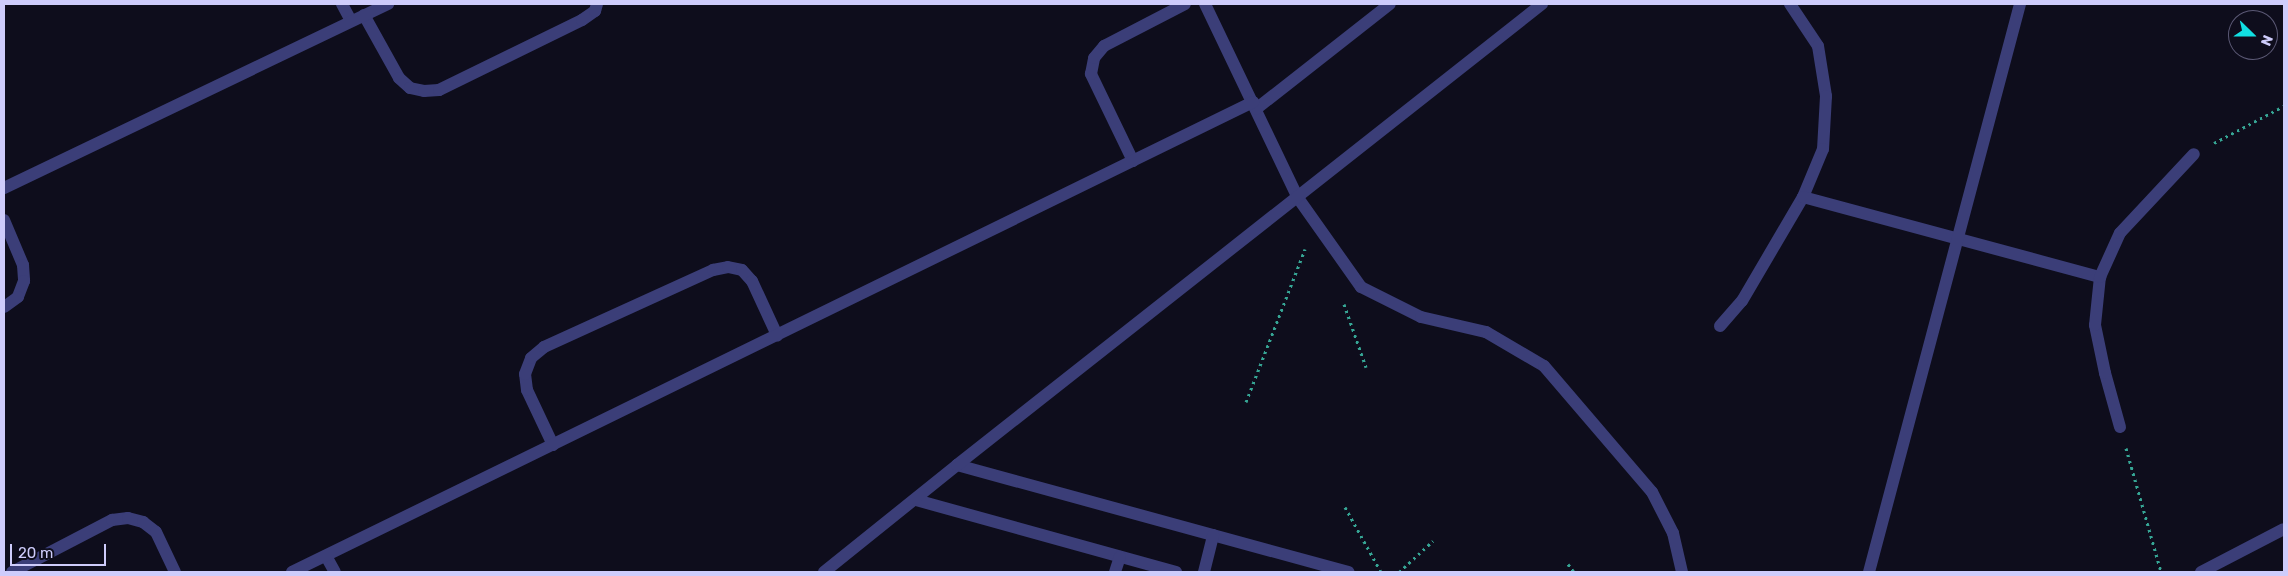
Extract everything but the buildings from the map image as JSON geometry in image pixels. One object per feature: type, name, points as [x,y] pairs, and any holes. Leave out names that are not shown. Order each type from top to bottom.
[{"type":"street","points":[[342,4],[351,21]]},
{"type":"street","points":[[4,188],[388,4]]},
{"type":"street","points":[[364,15],[399,78],[410,88],[424,92],[439,90],[582,20],[595,11],[597,4]]},
{"type":"street","points":[[1133,161],[1091,74],[1094,58],[1104,46],[1185,4]]},
{"type":"street","points":[[1205,4],[1298,198],[1361,288],[1421,317],[1486,332],[1544,366],[1652,492],[1673,534],[1682,572]]},
{"type":"street","points":[[292,572],[1133,161],[1254,106],[1390,4]]},
{"type":"street","points":[[824,572],[916,500],[957,464],[1298,198],[1542,4]]},
{"type":"street","points":[[1720,326],[1742,301],[1803,198],[1824,149],[1826,96],[1818,46],[1790,4]]},
{"type":"street","points":[[1869,572],[2020,4]]},
{"type":"street","points":[[2120,427],[2095,325],[2100,277],[2120,233],[2194,154]]},
{"type":"street","points":[[1803,198],[2100,277]]},
{"type":"street","points":[[4,220],[23,265],[24,281],[18,297],[4,307]]},
{"type":"street","points":[[553,445],[527,390],[525,374],[531,358],[544,348],[713,270],[728,267],[742,270],[752,281],[776,335]]},
{"type":"street","points":[[957,464],[1349,572]]},
{"type":"street","points":[[916,500],[1176,572]]},
{"type":"street","points":[[12,572],[112,520],[128,518],[143,522],[156,532],[175,572]]},
{"type":"street","points":[[2201,572],[2284,529]]},
{"type":"street","points":[[1204,572],[1213,535]]},
{"type":"street","points":[[326,556],[335,572]]},
{"type":"street","points":[[1115,572],[1120,557]]},
{"type":"path","points":[[2194,154],[2284,106]]},
{"type":"path","points":[[1246,402],[1315,223]]},
{"type":"path","points":[[2120,427],[2161,572]]},
{"type":"path","points":[[1345,508],[1381,572]]},
{"type":"path","points":[[1399,572],[1434,541]]},
{"type":"path","points":[[1568,564],[1574,572]]}]
